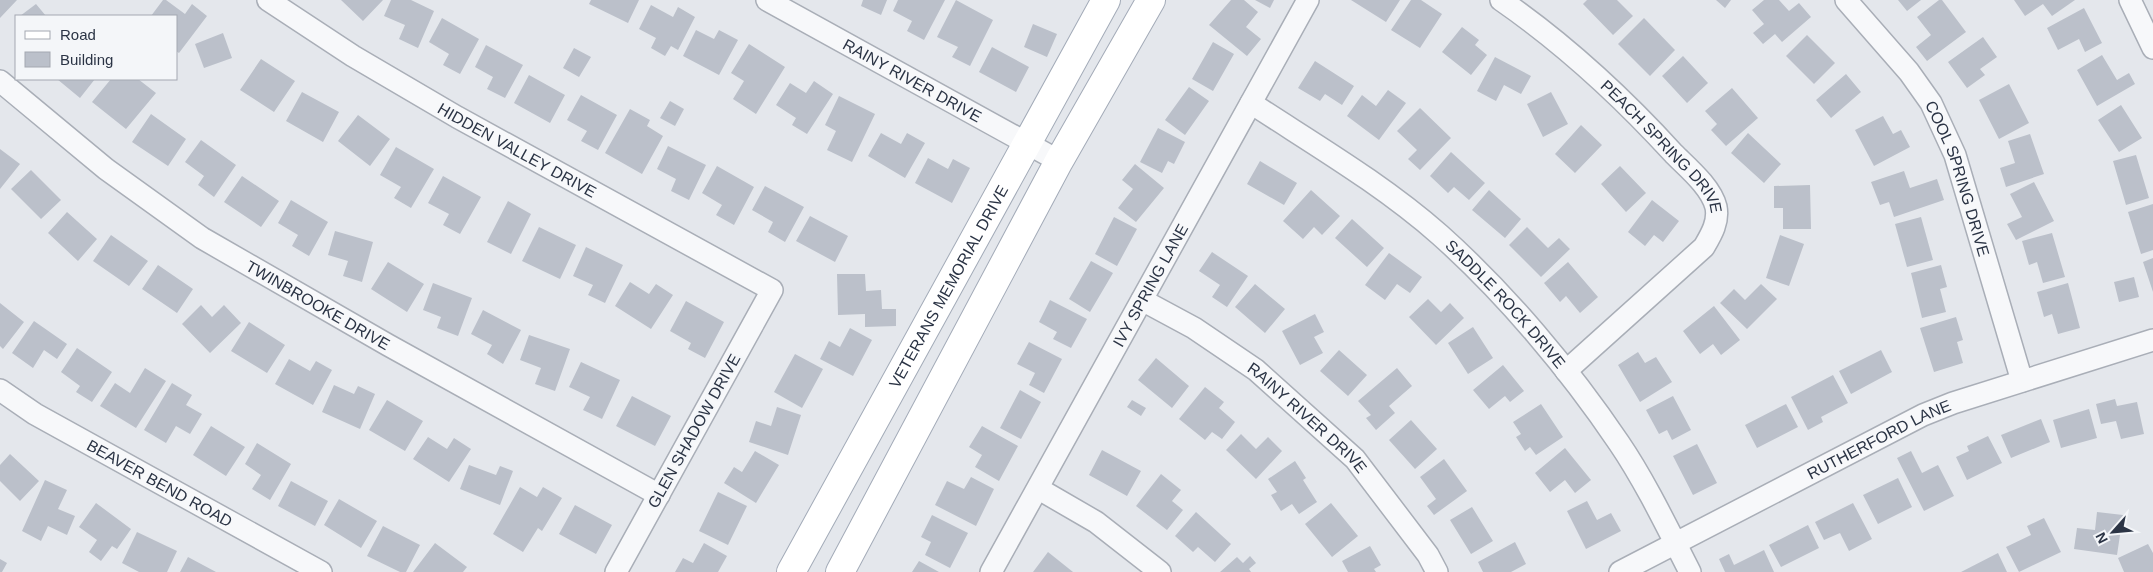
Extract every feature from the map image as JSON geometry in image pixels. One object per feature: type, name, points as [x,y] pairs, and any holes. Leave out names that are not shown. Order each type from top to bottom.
[{"type":"main road","name":"VETERANS MEMORIAL DRIVE","points":[[790,572],[1106,0]]},
{"type":"main road","points":[[840,572],[1059,161],[1151,0]]},
{"type":"main road","points":[[819,520],[858,539]]},
{"type":"street","name":"RAINY RIVER DRIVE","points":[[767,0],[1059,161]]},
{"type":"street","name":"IVY SPRING LANE","points":[[991,572],[1039,489],[1308,0]]},
{"type":"street","name":"PEACH SPRING DRIVE","points":[[1501,0],[1583,62],[1632,108],[1704,185],[1716,207],[1715,226],[1704,247],[1566,371]]},
{"type":"street","name":"COOL SPRING DRIVE","points":[[1846,0],[1909,72],[1931,103],[1955,155],[2022,381]]},
{"type":"street","points":[[2130,0],[2153,48]]},
{"type":"street","name":"HIDDEN VALLEY DRIVE","points":[[277,3],[354,56],[458,117],[772,290]]},
{"type":"street","name":"TWINBROOKE DRIVE","points":[[0,81],[106,169],[202,238],[388,345],[659,495]]},
{"type":"street","name":"SADDLE ROCK DRIVE","points":[[1251,103],[1377,185],[1439,234],[1488,282],[1566,371],[1620,444],[1690,572]]},
{"type":"street","name":"GLEN SHADOW DRIVE","points":[[616,572],[772,290]]},
{"type":"street","name":"RAINY RIVER DRIVE","points":[[1142,300],[1194,328],[1256,370],[1355,459],[1428,556],[1437,572]]},
{"type":"street","name":"RUTHERFORD LANE","points":[[1620,572],[1923,416],[1953,403],[2153,340]]},
{"type":"street","name":"BEAVER BEND ROAD","points":[[0,390],[35,414],[321,572]]},
{"type":"street","points":[[1039,489],[1096,522],[1160,572]]},
{"type":"building","points":[[0,0],[17,0],[0,18]]},
{"type":"building","points":[[163,0],[166,0],[185,14],[192,4],[207,16],[179,53],[178,15],[152,15]]},
{"type":"building","points":[[341,0],[383,0],[363,21]]},
{"type":"building","points":[[391,0],[411,0],[434,11],[418,48],[399,39],[405,25],[384,16]]},
{"type":"building","points":[[591,0],[639,0],[628,23],[589,4]]},
{"type":"building","points":[[863,0],[887,0],[881,15],[861,6]]},
{"type":"building","points":[[898,0],[945,0],[924,40],[907,31],[912,21],[893,11]]},
{"type":"building","points":[[956,0],[993,20],[970,66],[952,57],[958,47],[937,37]]},
{"type":"building","points":[[1231,0],[1244,0],[1258,12],[1246,27],[1261,39],[1247,56],[1209,25]]},
{"type":"building","points":[[1255,0],[1274,0],[1270,8]]},
{"type":"building","points":[[1351,0],[1400,0],[1386,22]]},
{"type":"building","points":[[1411,0],[1421,0],[1442,14],[1420,48],[1391,30]]},
{"type":"building","points":[[1587,0],[1617,0],[1633,16],[1613,35],[1583,4]]},
{"type":"building","points":[[1716,0],[1731,0],[1725,8]]},
{"type":"building","points":[[1764,0],[1779,0],[1789,11],[1799,3],[1811,17],[1782,42],[1775,34],[1763,44],[1753,33],[1764,24],[1752,10]]},
{"type":"building","points":[[1898,0],[1921,0],[1907,11]]},
{"type":"building","points":[[1939,0],[1942,0],[1966,32],[1927,61],[1916,47],[1931,35],[1917,17]]},
{"type":"building","points":[[2014,0],[2075,0],[2052,16],[2043,4],[2025,16]]},
{"type":"building","points":[[36,4],[45,15],[21,15]]},
{"type":"building","points":[[651,5],[673,17],[678,7],[695,17],[678,50],[671,46],[665,56],[651,48],[656,38],[639,29]]},
{"type":"building","points":[[2084,8],[2102,43],[2085,52],[2079,39],[2058,50],[2047,28]]},
{"type":"building","points":[[442,18],[479,39],[460,74],[443,65],[449,54],[429,42]]},
{"type":"building","points":[[1644,18],[1675,50],[1650,76],[1618,44]]},
{"type":"building","points":[[1033,24],[1057,34],[1047,57],[1024,47]]},
{"type":"building","points":[[1462,27],[1479,40],[1475,45],[1487,55],[1471,75],[1442,52]]},
{"type":"building","points":[[696,30],[714,39],[719,30],[738,40],[719,75],[683,56]]},
{"type":"building","points":[[223,33],[232,58],[204,68],[195,44]]},
{"type":"building","points":[[1807,35],[1835,63],[1814,84],[1786,56]]},
{"type":"building","points":[[1983,37],[1997,57],[1980,69],[1985,75],[1967,88],[1948,62]]},
{"type":"building","points":[[1213,42],[1234,54],[1213,91],[1192,79]]},
{"type":"building","points":[[749,44],[785,67],[756,114],[733,99],[744,81],[731,73]]},
{"type":"building","points":[[486,45],[523,65],[505,98],[487,89],[493,77],[475,67]]},
{"type":"building","points":[[992,47],[1029,67],[1016,92],[979,72]]},
{"type":"building","points":[[574,48],[591,57],[579,77],[563,68]]},
{"type":"building","points":[[2102,55],[2117,80],[2129,73],[2135,84],[2097,106],[2077,70]]},
{"type":"building","points":[[1683,56],[1708,83],[1687,103],[1662,76]]},
{"type":"building","points":[[1495,57],[1531,76],[1521,94],[1504,85],[1496,101],[1477,91]]},
{"type":"building","points":[[261,59],[295,81],[274,112],[240,90]]},
{"type":"building","points":[[1315,61],[1354,86],[1342,105],[1325,94],[1320,101],[1298,88]]},
{"type":"building","points":[[1846,74],[1861,92],[1831,118],[1816,100]]},
{"type":"building","points":[[529,75],[565,95],[550,123],[514,103]]},
{"type":"building","points":[[58,80],[94,80],[80,98]]},
{"type":"building","points":[[110,80],[139,80],[156,93],[126,129],[92,102]]},
{"type":"building","points":[[814,81],[833,94],[807,134],[792,125],[796,118],[776,105],[790,83],[806,93]]},
{"type":"building","points":[[2009,84],[2029,123],[1999,139],[1979,100]]},
{"type":"building","points":[[1189,87],[1209,101],[1185,135],[1165,120]]},
{"type":"building","points":[[1732,88],[1758,118],[1726,146],[1711,130],[1717,124],[1705,111]]},
{"type":"building","points":[[1388,90],[1406,103],[1379,140],[1347,116],[1362,95],[1376,106]]},
{"type":"building","points":[[302,92],[339,112],[323,142],[286,121]]},
{"type":"building","points":[[1551,92],[1568,124],[1543,137],[1527,104]]},
{"type":"building","points":[[581,95],[617,115],[598,150],[581,141],[587,131],[567,120]]},
{"type":"building","points":[[839,96],[875,114],[852,162],[827,150],[836,131],[825,125]]},
{"type":"building","points":[[670,101],[684,109],[675,126],[660,118]]},
{"type":"building","points":[[2121,105],[2142,138],[2119,152],[2098,120]]},
{"type":"building","points":[[1420,108],[1451,138],[1420,170],[1408,159],[1417,150],[1397,131]]},
{"type":"building","points":[[630,109],[650,120],[647,126],[663,136],[642,174],[605,153]]},
{"type":"building","points":[[151,114],[186,139],[168,166],[132,142]]},
{"type":"building","points":[[358,115],[390,139],[370,166],[338,141]]},
{"type":"building","points":[[1883,116],[1893,134],[1901,130],[1910,147],[1874,166],[1855,130]]},
{"type":"building","points":[[1581,125],[1602,145],[1575,173],[1555,154]]},
{"type":"building","points":[[1158,128],[1185,142],[1174,164],[1168,161],[1162,173],[1140,162]]},
{"type":"building","points":[[881,133],[901,144],[907,133],[925,143],[905,178],[868,156]]},
{"type":"building","points":[[1748,133],[1781,164],[1764,183],[1731,153]]},
{"type":"building","points":[[2030,134],[2044,174],[2006,187],[2000,168],[2015,163],[2008,141]]},
{"type":"building","points":[[201,140],[236,165],[214,197],[198,185],[204,176],[185,162]]},
{"type":"building","points":[[668,146],[706,165],[689,200],[671,191],[676,179],[657,169]]},
{"type":"building","points":[[396,147],[434,169],[411,208],[394,198],[401,187],[380,175]]},
{"type":"building","points":[[0,149],[20,164],[0,189]]},
{"type":"building","points":[[1451,152],[1485,183],[1469,200],[1454,187],[1448,193],[1430,176]]},
{"type":"building","points":[[2136,155],[2149,198],[2126,205],[2113,161]]},
{"type":"building","points":[[928,158],[948,169],[953,159],[970,168],[952,203],[915,183]]},
{"type":"building","points":[[1260,161],[1297,183],[1284,205],[1247,184]]},
{"type":"building","points":[[1135,164],[1164,188],[1136,222],[1118,208],[1133,189],[1122,180]]},
{"type":"building","points":[[717,166],[754,187],[734,225],[716,215],[722,205],[702,193]]},
{"type":"building","points":[[1620,166],[1646,193],[1626,212],[1601,184]]},
{"type":"building","points":[[31,170],[61,200],[41,219],[11,189]]},
{"type":"building","points":[[1904,171],[1910,188],[1937,179],[1944,200],[1894,217],[1889,202],[1880,205],[1871,182]]},
{"type":"building","points":[[242,176],[279,201],[261,227],[224,202]]},
{"type":"building","points":[[443,176],[481,197],[460,234],[443,225],[449,214],[428,203]]},
{"type":"building","points":[[2034,182],[2054,221],[2016,240],[2007,224],[2022,217],[2010,194]]},
{"type":"building","points":[[1810,185],[1811,229],[1783,229],[1783,208],[1774,208],[1774,186]]},
{"type":"building","points":[[765,186],[804,207],[785,242],[768,232],[773,222],[752,210]]},
{"type":"building","points":[[1311,190],[1340,216],[1322,235],[1314,227],[1303,239],[1283,221]]},
{"type":"building","points":[[1489,190],[1521,219],[1505,238],[1472,210]]},
{"type":"building","points":[[291,200],[328,222],[309,256],[292,246],[298,235],[278,223]]},
{"type":"building","points":[[1652,200],[1679,221],[1663,242],[1654,235],[1645,246],[1628,232]]},
{"type":"building","points":[[508,201],[531,214],[511,254],[487,242]]},
{"type":"building","points":[[2153,204],[2153,250],[2141,254],[2128,212]]},
{"type":"building","points":[[67,212],[97,239],[78,261],[48,233]]},
{"type":"building","points":[[810,216],[848,236],[835,262],[796,241]]},
{"type":"building","points":[[1114,217],[1137,229],[1117,266],[1095,254]]},
{"type":"building","points":[[1921,217],[1933,260],[1907,267],[1895,224]]},
{"type":"building","points":[[1352,219],[1384,248],[1367,267],[1335,238]]},
{"type":"building","points":[[539,227],[576,245],[560,279],[522,261]]},
{"type":"building","points":[[1527,227],[1548,248],[1559,238],[1570,249],[1541,277],[1509,245]]},
{"type":"building","points":[[335,231],[373,242],[362,282],[343,276],[348,261],[328,255]]},
{"type":"building","points":[[2052,233],[2065,277],[2043,283],[2037,262],[2029,265],[2022,241]]},
{"type":"building","points":[[111,235],[148,261],[129,286],[93,261]]},
{"type":"building","points":[[1780,235],[1804,244],[1789,286],[1766,278]]},
{"type":"building","points":[[586,247],[623,265],[605,303],[588,295],[593,285],[573,276]]},
{"type":"building","points":[[1212,252],[1248,276],[1227,307],[1212,297],[1220,285],[1199,271]]},
{"type":"building","points":[[1389,253],[1422,277],[1410,293],[1397,284],[1385,300],[1365,285]]},
{"type":"building","points":[[2153,258],[2153,292],[2143,262]]},
{"type":"building","points":[[1091,261],[1113,273],[1090,312],[1069,299]]},
{"type":"building","points":[[388,262],[424,284],[407,312],[371,289]]},
{"type":"building","points":[[1568,262],[1598,297],[1580,313],[1566,296],[1560,302],[1544,283]]},
{"type":"building","points":[[158,265],[193,289],[177,313],[142,289]]},
{"type":"building","points":[[1941,265],[1947,287],[1940,289],[1946,312],[1922,318],[1911,273]]},
{"type":"building","points":[[837,274],[865,274],[866,291],[881,290],[882,309],[896,309],[896,326],[865,327],[865,314],[838,315]]},
{"type":"building","points":[[2134,277],[2139,297],[2119,302],[2114,282]]},
{"type":"building","points":[[630,282],[649,294],[656,284],[673,295],[651,329],[615,306]]},
{"type":"building","points":[[433,283],[472,298],[458,336],[437,328],[441,317],[423,310]]},
{"type":"building","points":[[2068,283],[2080,328],[2058,334],[2052,314],[2044,317],[2037,292]]},
{"type":"building","points":[[1255,284],[1285,309],[1265,333],[1235,307]]},
{"type":"building","points":[[1761,284],[1777,299],[1747,329],[1720,303],[1734,289],[1745,300]]},
{"type":"building","points":[[1428,299],[1441,312],[1450,303],[1464,318],[1436,345],[1409,317]]},
{"type":"building","points":[[1050,300],[1087,319],[1071,348],[1053,339],[1057,332],[1039,322]]},
{"type":"building","points":[[686,301],[724,322],[705,358],[688,349],[691,343],[670,331]]},
{"type":"building","points":[[0,303],[24,322],[3,349],[0,346]]},
{"type":"building","points":[[201,305],[212,317],[224,305],[241,323],[210,353],[182,324]]},
{"type":"building","points":[[1714,306],[1740,340],[1721,355],[1713,344],[1700,354],[1683,331]]},
{"type":"building","points":[[483,310],[521,330],[503,364],[487,354],[492,345],[471,334]]},
{"type":"building","points":[[1315,314],[1324,332],[1314,337],[1323,353],[1300,365],[1282,331]]},
{"type":"building","points":[[1956,317],[1963,340],[1957,342],[1963,363],[1934,372],[1920,328]]},
{"type":"building","points":[[34,321],[67,344],[57,359],[44,350],[33,368],[12,353]]},
{"type":"building","points":[[249,322],[285,345],[267,373],[231,351]]},
{"type":"building","points":[[1473,327],[1493,358],[1468,374],[1448,343]]},
{"type":"building","points":[[850,328],[872,340],[853,376],[820,359],[829,341],[840,347]]},
{"type":"building","points":[[529,335],[570,349],[555,391],[535,384],[541,368],[520,360]]},
{"type":"building","points":[[1029,342],[1062,359],[1044,393],[1029,385],[1035,373],[1017,364]]},
{"type":"building","points":[[77,348],[112,372],[92,402],[76,392],[80,386],[61,372]]},
{"type":"building","points":[[1339,350],[1367,375],[1348,396],[1320,371]]},
{"type":"building","points":[[1881,350],[1892,372],[1851,394],[1839,371]]},
{"type":"building","points":[[1638,352],[1645,363],[1656,357],[1672,382],[1640,402],[1618,365]]},
{"type":"building","points":[[795,354],[823,369],[802,408],[774,392]]},
{"type":"building","points":[[1156,358],[1189,386],[1172,408],[1138,380]]},
{"type":"building","points":[[289,359],[310,371],[316,361],[332,370],[313,405],[275,384]]},
{"type":"building","points":[[581,362],[620,380],[602,419],[583,410],[590,397],[569,387]]},
{"type":"building","points":[[1503,365],[1524,391],[1510,402],[1505,396],[1489,409],[1473,390]]},
{"type":"building","points":[[145,368],[166,381],[136,428],[100,406],[115,383],[130,393]]},
{"type":"building","points":[[1397,368],[1412,386],[1389,406],[1395,413],[1376,430],[1366,418],[1371,415],[1358,401]]},
{"type":"building","points":[[1833,375],[1848,403],[1821,417],[1823,422],[1808,430],[1791,397]]},
{"type":"building","points":[[172,383],[192,395],[186,405],[202,414],[190,434],[176,426],[166,443],[144,430]]},
{"type":"building","points":[[334,385],[354,394],[358,386],[375,394],[360,429],[322,412]]},
{"type":"building","points":[[1205,387],[1224,402],[1219,408],[1235,422],[1222,439],[1212,432],[1205,440],[1179,419]]},
{"type":"building","points":[[1020,390],[1041,402],[1021,439],[1000,428]]},
{"type":"building","points":[[632,396],[671,416],[655,446],[616,426]]},
{"type":"building","points":[[1673,396],[1691,430],[1672,440],[1667,430],[1659,434],[1646,410]]},
{"type":"building","points":[[2115,399],[2117,406],[2137,402],[2144,434],[2121,439],[2116,421],[2101,424],[2096,404]]},
{"type":"building","points":[[387,400],[423,421],[405,451],[369,430]]},
{"type":"building","points":[[1132,400],[1146,408],[1141,416],[1127,407]]},
{"type":"building","points":[[1541,404],[1563,437],[1536,455],[1530,447],[1525,451],[1516,437],[1521,434],[1513,422]]},
{"type":"building","points":[[1786,404],[1798,427],[1757,448],[1745,425]]},
{"type":"building","points":[[777,407],[801,415],[788,455],[749,442],[756,421],[771,426]]},
{"type":"building","points":[[2089,409],[2097,438],[2061,448],[2053,420]]},
{"type":"building","points":[[2041,419],[2050,442],[2011,458],[2001,435]]},
{"type":"building","points":[[1411,420],[1437,449],[1415,469],[1389,440]]},
{"type":"building","points":[[211,426],[245,447],[226,476],[193,455]]},
{"type":"building","points":[[982,426],[1018,446],[999,481],[975,467],[982,455],[969,447]]},
{"type":"building","points":[[1241,434],[1256,449],[1268,437],[1282,451],[1256,479],[1226,450]]},
{"type":"building","points":[[1988,436],[2002,463],[1967,480],[1956,457],[1969,451],[1967,446]]},
{"type":"building","points":[[428,437],[447,449],[454,438],[471,449],[449,482],[413,459]]},
{"type":"building","points":[[257,443],[291,464],[270,500],[252,489],[261,475],[245,464]]},
{"type":"building","points":[[1697,444],[1717,483],[1693,495],[1673,456]]},
{"type":"building","points":[[1565,448],[1591,480],[1575,493],[1565,480],[1550,492],[1535,473]]},
{"type":"building","points":[[1102,450],[1141,471],[1127,496],[1089,475]]},
{"type":"building","points":[[755,451],[779,465],[756,503],[724,483],[734,467],[742,472]]},
{"type":"building","points":[[1911,451],[1922,473],[1938,465],[1954,496],[1924,511],[1897,458]]},
{"type":"building","points":[[10,454],[39,481],[20,501],[0,481],[0,465]]},
{"type":"building","points":[[1444,459],[1467,491],[1434,515],[1427,506],[1436,499],[1420,477]]},
{"type":"building","points":[[1295,461],[1306,478],[1303,480],[1317,502],[1299,514],[1292,504],[1281,511],[1271,495],[1277,492],[1268,479]]},
{"type":"building","points":[[469,465],[496,475],[500,466],[513,471],[500,505],[460,489]]},
{"type":"building","points":[[1161,474],[1181,490],[1172,501],[1183,510],[1167,530],[1136,506]]},
{"type":"building","points":[[971,477],[994,489],[976,526],[935,505],[947,481],[964,489]]},
{"type":"building","points":[[1898,478],[1912,507],[1878,524],[1863,495]]},
{"type":"building","points":[[45,480],[67,490],[58,509],[75,516],[67,535],[48,526],[41,541],[22,531]]},
{"type":"building","points":[[291,481],[328,501],[315,526],[278,506]]},
{"type":"building","points":[[520,487],[537,497],[543,487],[562,498],[542,531],[538,528],[523,552],[493,534]]},
{"type":"building","points":[[718,492],[747,506],[728,545],[699,531]]},
{"type":"building","points":[[339,499],[377,521],[361,548],[324,525]]},
{"type":"building","points":[[1587,501],[1597,520],[1611,513],[1621,531],[1586,549],[1567,511]]},
{"type":"building","points":[[96,503],[131,529],[117,549],[112,546],[101,561],[89,552],[97,540],[79,527]]},
{"type":"building","points":[[1331,503],[1358,536],[1332,557],[1305,524]]},
{"type":"building","points":[[1853,503],[1872,539],[1849,551],[1840,533],[1824,540],[1815,522]]},
{"type":"building","points":[[575,505],[612,525],[596,554],[559,534]]},
{"type":"building","points":[[1472,507],[1493,541],[1471,554],[1450,520]]},
{"type":"building","points":[[1196,512],[1231,544],[1215,562],[1198,547],[1193,552],[1175,536]]},
{"type":"building","points":[[2097,512],[2123,515],[2117,555],[2074,549],[2077,528],[2095,530]]},
{"type":"building","points":[[932,515],[968,533],[950,568],[925,555],[931,542],[921,537]]},
{"type":"building","points":[[2044,518],[2061,552],[2019,572],[2006,547],[2031,535],[2027,526]]},
{"type":"building","points":[[1808,525],[1819,548],[1781,567],[1769,545]]},
{"type":"building","points":[[383,526],[420,545],[406,572],[400,572],[367,556]]},
{"type":"building","points":[[137,532],[177,551],[167,572],[139,572],[122,563]]},
{"type":"building","points":[[1515,542],[1526,564],[1511,572],[1483,572],[1478,562]]},
{"type":"building","points":[[435,543],[467,567],[463,572],[413,572]]},
{"type":"building","points":[[704,543],[727,556],[718,572],[675,572],[683,558],[693,563]]},
{"type":"building","points":[[2148,544],[2153,553],[2153,572],[2124,572],[2118,558]]},
{"type":"building","points":[[1370,546],[1381,565],[1374,569],[1376,572],[1348,572],[1342,561]]},
{"type":"building","points":[[1764,550],[1774,572],[1725,572],[1719,559],[1729,554],[1734,565]]},
{"type":"building","points":[[1048,552],[1073,572],[1033,572]]},
{"type":"building","points":[[1998,553],[2007,572],[1961,572]]},
{"type":"building","points":[[1250,556],[1256,563],[1249,569],[1251,572],[1220,572],[1237,557],[1243,563]]},
{"type":"building","points":[[188,557],[216,572],[180,572]]},
{"type":"building","points":[[0,559],[7,563],[2,572],[0,572]]},
{"type":"building","points":[[919,561],[939,572],[912,572]]}]
